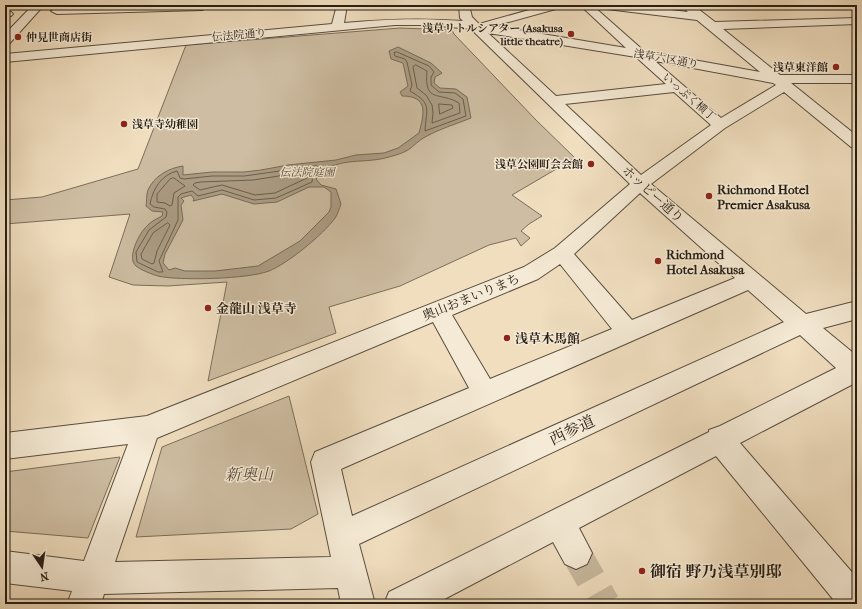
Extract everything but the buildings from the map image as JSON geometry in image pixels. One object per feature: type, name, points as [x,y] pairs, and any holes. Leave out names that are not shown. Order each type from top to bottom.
[{"type":"main road","points":[[852,5],[857,8]]},
{"type":"street","points":[[5,41],[39,5]]},
{"type":"street","points":[[338,26],[342,5]]},
{"type":"street","name":"ホッピー通り","points":[[464,5],[466,18],[640,184],[856,371]]},
{"type":"street","points":[[475,27],[559,5]]},
{"type":"street","name":"いっぷく横丁","points":[[585,5],[720,125]]},
{"type":"street","points":[[599,5],[701,17]]},
{"type":"street","points":[[686,5],[857,144]]},
{"type":"street","points":[[57,11],[203,6],[185,40]]},
{"type":"street","points":[[712,26],[857,21]]},
{"type":"street","name":"伝法院通り","points":[[5,58],[185,40],[395,22],[430,22],[475,27]]},
{"type":"street","name":"浅草六区通り","points":[[475,27],[640,54],[780,82],[857,78]]},
{"type":"street","name":"奥山おまいりまち","points":[[5,446],[147,429],[531,273],[562,252],[640,184],[780,82]]},
{"type":"street","points":[[553,101],[677,87]]},
{"type":"street","points":[[562,252],[628,332]]},
{"type":"street","points":[[358,604],[325,462],[750,280]]},
{"type":"street","name":"西参道","points":[[342,536],[802,324],[857,310]]},
{"type":"street","points":[[438,311],[485,394]]},
{"type":"street","points":[[401,604],[719,439],[856,371]]},
{"type":"street","points":[[89,591],[147,429]]},
{"type":"street","points":[[719,439],[856,603]]},
{"type":"street","points":[[559,523],[576,553]]},
{"type":"street","points":[[5,567],[89,591],[180,577],[350,572]]},
{"type":"green space","name":"伝法院庭園","points":[[400,28],[452,30],[454,34],[536,120],[575,158],[512,195],[542,216],[521,231],[530,238],[521,246],[516,238],[489,245],[400,286],[329,307],[336,333],[208,381],[227,282],[168,286],[133,285],[109,277],[130,214],[5,224],[5,200],[42,197],[138,169],[186,45]]},
{"type":"green space","name":"新奥山","points":[[289,396],[318,514],[291,529],[136,537],[162,447]]},
{"type":"green space","points":[[120,457],[88,538],[5,531],[5,472]]},
{"type":"water","points":[[398,47],[431,63],[442,73],[435,77],[434,83],[440,88],[456,89],[467,97],[471,118],[430,134],[400,154],[376,160],[339,164],[323,172],[316,179],[321,185],[336,189],[341,204],[337,215],[330,225],[305,248],[269,271],[246,276],[197,279],[168,278],[146,272],[136,266],[133,262],[133,251],[138,239],[144,229],[152,221],[162,216],[163,212],[152,211],[146,206],[148,190],[158,177],[167,171],[183,166],[183,175],[212,172],[244,172],[288,165],[336,160],[356,155],[384,153],[398,148],[419,133],[423,113],[421,103],[417,99],[402,96],[400,92],[408,86],[403,63],[391,59],[389,51]],"holes":[[[309,187],[324,187],[331,192],[331,207],[329,212],[300,241],[258,266],[215,271],[185,271],[175,268],[169,270],[163,263],[165,254],[183,220],[181,205],[184,201],[181,198],[191,195],[194,199],[193,201],[222,194],[254,204],[277,202]]]},
{"type":"tunnel","points":[[576,553],[605,604]]},
{"type":"place","name":"浅草リトルシアター (Asakusa little theatre)","points":[[571,34]]},
{"type":"place","name":"仲見世商店街","points":[[18,37]]},
{"type":"place","name":"浅草東洋館","points":[[836,67]]},
{"type":"place","name":"浅草寺幼稚園","points":[[124,124]]},
{"type":"place","name":"浅草公園町会会館","points":[[591,164]]},
{"type":"place","name":"Richmond Hotel Premier Asakusa","points":[[709,196]]},
{"type":"place","name":"Richmond Hotel Asakusa","points":[[658,261]]},
{"type":"place","name":"金龍山 浅草寺","points":[[208,308]]},
{"type":"place","name":"浅草木馬館","points":[[507,338]]},
{"type":"place","name":"御宿 野乃浅草別邸","points":[[642,571]]}]
